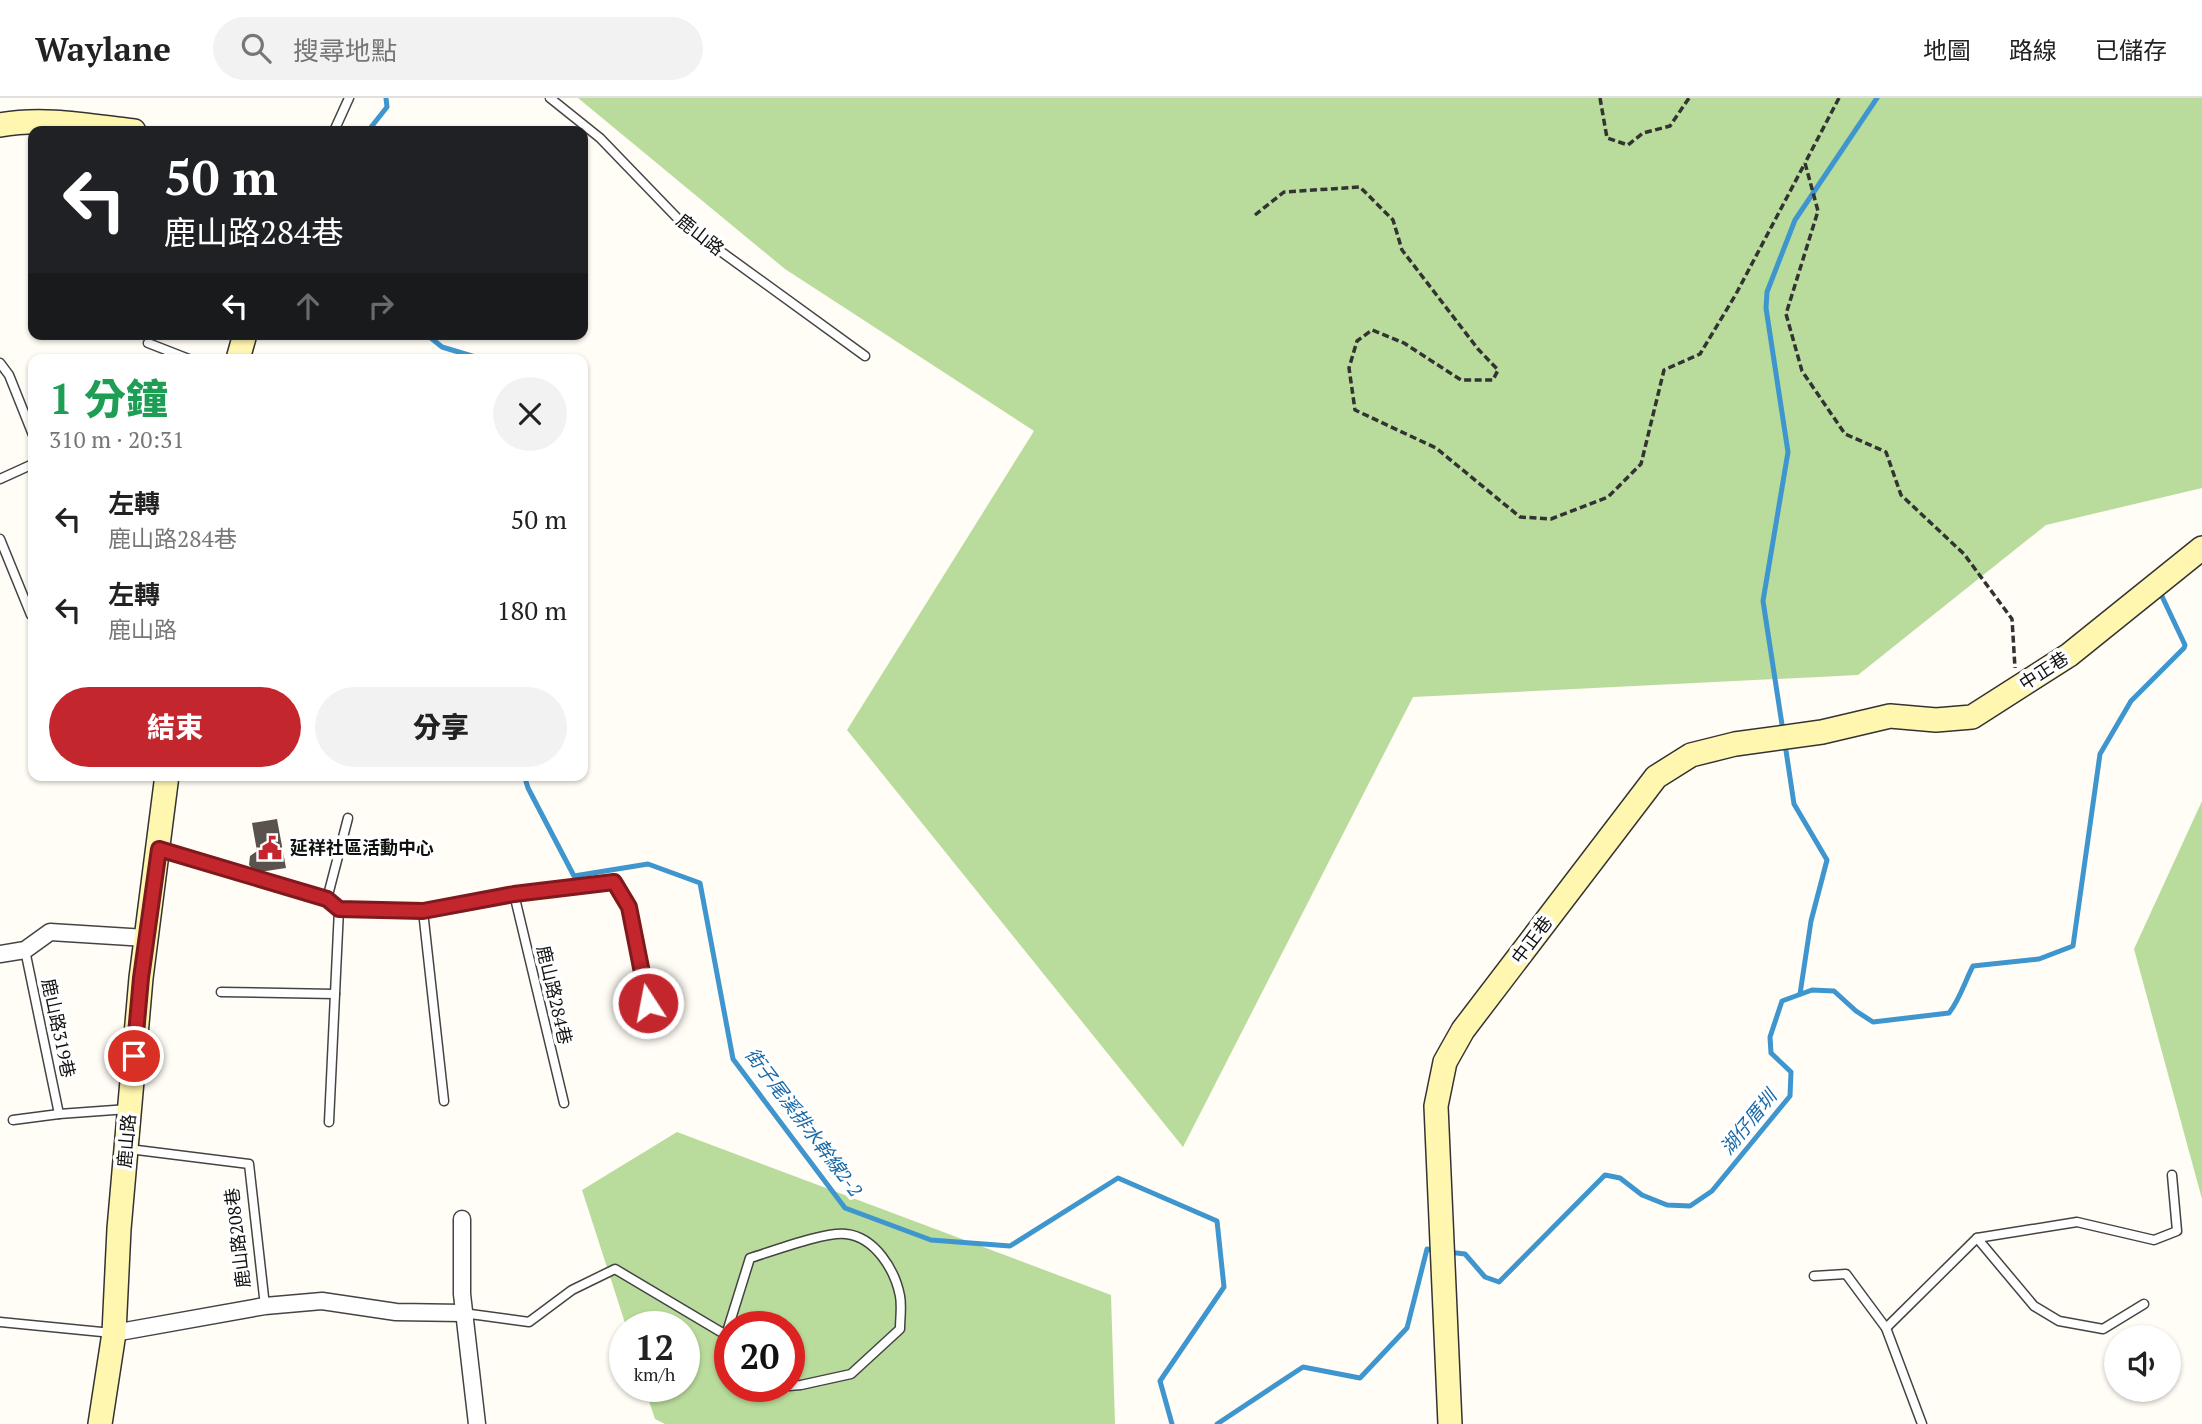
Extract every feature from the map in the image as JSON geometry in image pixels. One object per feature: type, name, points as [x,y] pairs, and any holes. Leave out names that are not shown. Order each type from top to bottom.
[{"type":"street","points":[[0,125],[30,123],[84,126]]},
{"type":"street","name":"中正巷","points":[[1450,1424],[1436,1106],[1445,1062],[1463,1030],[1656,777],[1691,755],[1735,744],[1822,732],[1890,716],[1936,720],[1972,717],[2069,655],[2202,548]]},
{"type":"street","name":"鹿山路","points":[[100,1424],[114,1333],[141,978],[166,781]]},
{"type":"street","points":[[0,954],[25,950],[50,932],[146,938]]},
{"type":"street","points":[[462,1219],[463,1313],[477,1424]]},
{"type":"street","name":"鹿山路208巷","points":[[114,1333],[265,1306],[322,1301],[396,1312],[463,1313]]},
{"type":"lane","points":[[336,126],[349,98]]},
{"type":"lane","name":"鹿山路","points":[[550,98],[585,126]]},
{"type":"lane","name":"鹿山路","points":[[588,128],[683,224],[864,356]]},
{"type":"lane","points":[[148,344],[175,354]]},
{"type":"lane","points":[[0,363],[9,375],[28,422]]},
{"type":"lane","points":[[0,479],[28,466]]},
{"type":"lane","points":[[0,539],[28,608]]},
{"type":"lane","points":[[327,899],[348,818]]},
{"type":"lane","points":[[159,849],[327,899],[339,909],[423,911],[514,894],[614,882],[629,907],[648,1003]]},
{"type":"lane","name":"鹿山路284巷","points":[[514,894],[564,1103]]},
{"type":"lane","points":[[329,1122],[339,909]]},
{"type":"lane","points":[[423,911],[443,1101]]},
{"type":"lane","name":"鹿山路319巷","points":[[25,950],[59,1114]]},
{"type":"lane","points":[[221,992],[335,994]]},
{"type":"lane","points":[[13,1120],[129,1109]]},
{"type":"lane","name":"鹿山路208巷","points":[[126,1149],[248,1164],[265,1306]]},
{"type":"lane","points":[[1886,1328],[1977,1238],[2077,1222],[2154,1240],[2177,1231],[2172,1175]]},
{"type":"lane","points":[[735,1311],[750,1258],[824,1236],[846,1234],[866,1241],[889,1265],[901,1297],[900,1329],[851,1374],[805,1384]]},
{"type":"lane","points":[[1977,1238],[2034,1306],[2059,1321],[2103,1329],[2144,1304]]},
{"type":"lane","points":[[463,1313],[529,1322],[572,1290],[615,1269],[714,1329]]},
{"type":"lane","points":[[1814,1276],[1846,1274],[1886,1328],[1922,1424]]},
{"type":"lane","points":[[0,1322],[114,1333]]},
{"type":"path","points":[[1600,98],[1607,138],[1628,145],[1643,133],[1670,126],[1689,98]]},
{"type":"path","points":[[1255,215],[1284,192],[1360,187],[1394,220],[1402,250],[1497,370],[1493,380],[1461,380],[1404,343],[1372,330],[1357,341],[1349,368],[1355,410],[1436,448],[1520,517],[1551,519],[1608,497],[1642,464],[1664,370],[1700,354],[1736,294],[1839,98]]},
{"type":"path","points":[[1805,163],[1818,211],[1786,314],[1802,371],[1845,434],[1886,452],[1901,495],[1964,554],[2012,618],[2016,689]]},
{"type":"green space","points":[[578,98],[2202,98],[2202,488],[2046,525],[1858,675],[1413,697],[1183,1147],[847,730],[1034,431],[785,269]]},
{"type":"green space","points":[[2202,801],[2202,1199],[2134,949]]},
{"type":"green space","points":[[677,1132],[1111,1295],[1115,1424],[665,1424],[655,1419],[649,1402],[700,1402],[700,1311],[621,1311],[582,1190]]},
{"type":"building","name":"延祥社區活動中心","points":[[277,819],[286,868],[255,871],[249,865],[250,856],[257,851],[252,823]]},
{"type":"waterway","name":"街子尾溪排水幹線2-2","points":[[372,126],[387,107],[386,98]]},
{"type":"waterway","points":[[1783,731],[1763,601],[1788,452],[1766,308],[1767,292],[1795,220],[1877,98]]},
{"type":"waterway","name":"街子尾溪排水幹線2-2","points":[[433,340],[442,347],[465,354]]},
{"type":"waterway","name":"湖仔厝圳","points":[[1448,1252],[1465,1254],[1485,1277],[1499,1282],[1605,1175],[1620,1178],[1642,1195],[1667,1205],[1690,1206],[1712,1191],[1790,1096],[1791,1072],[1771,1053],[1770,1037],[1782,1001],[1812,990],[1834,991],[1873,1022],[1949,1013],[1973,966],[2039,959],[2073,946],[2100,754],[2131,701],[2185,645],[2159,590]]},
{"type":"waterway","points":[[1785,744],[1794,804],[1827,860],[1811,921],[1800,994]]},
{"type":"waterway","name":"街子尾溪排水幹線2-2","points":[[526,781],[574,876],[648,864],[700,883],[733,1059],[845,1208],[931,1240],[1010,1246],[1118,1178],[1217,1221],[1224,1287],[1160,1381],[1172,1424]]},
{"type":"waterway","name":"湖仔厝圳","points":[[1217,1424],[1303,1367],[1360,1378],[1407,1328],[1427,1249],[1435,1250]]},
{"type":"place","name":"延祥社區活動中心","points":[[270,848]]},
{"type":"route","points":[[134,1056],[141,978],[159,849],[327,899],[339,909],[423,911],[514,894],[614,882],[629,907],[648,1003]]}]
